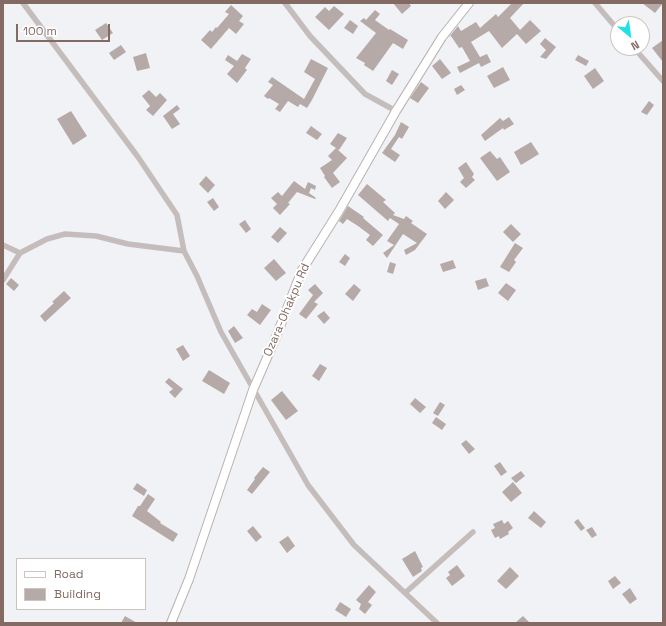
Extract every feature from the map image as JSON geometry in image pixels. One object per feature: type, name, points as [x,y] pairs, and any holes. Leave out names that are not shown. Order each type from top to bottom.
[{"type":"main road","name":"Ozara-Ohakpu Rd","points":[[171,623],[189,579],[254,390],[302,270],[339,211],[396,111],[445,32],[469,3]]},
{"type":"street","points":[[23,3],[138,157],[177,215],[184,250],[221,332],[308,485],[354,545],[437,623]]},
{"type":"street","points":[[285,3],[310,36],[365,94],[396,111]]},
{"type":"street","points":[[595,3],[610,21]]},
{"type":"street","points":[[641,56],[663,81]]},
{"type":"street","points":[[3,280],[20,253],[47,239],[65,234],[96,236],[128,244],[184,250]]},
{"type":"street","points":[[3,245],[20,253]]},
{"type":"street","points":[[405,593],[473,532]]},
{"type":"building","points":[[393,3],[409,3],[411,6],[402,14]]},
{"type":"building","points":[[512,3],[524,3],[510,18],[520,30],[530,20],[541,31],[526,44],[517,34],[502,48],[489,31],[471,42],[480,57],[487,54],[491,62],[481,67],[479,63],[460,73],[457,67],[470,61],[462,47],[459,48],[451,36],[449,37],[458,26],[461,31],[476,22],[480,28],[496,14],[498,17]]},
{"type":"building","points":[[642,3],[663,3],[655,13]]},
{"type":"building","points":[[231,5],[243,16],[239,21],[244,24],[236,34],[229,28],[211,49],[201,40],[210,30],[212,32],[216,27],[217,28],[229,14],[225,12]]},
{"type":"building","points":[[334,6],[344,14],[329,30],[315,17],[325,7],[329,11]]},
{"type":"building","points":[[375,10],[380,14],[375,20],[389,30],[390,29],[408,40],[403,49],[393,43],[373,71],[364,65],[365,63],[356,58],[376,33],[360,21],[364,18],[366,20]]},
{"type":"building","points":[[350,20],[358,26],[353,34],[344,28]]},
{"type":"building","points":[[106,23],[113,33],[102,40],[95,30]]},
{"type":"building","points":[[545,38],[556,47],[546,59],[540,57],[546,50],[540,44]]},
{"type":"building","points":[[663,40],[663,62],[652,48]]},
{"type":"building","points":[[121,45],[126,52],[114,60],[109,53]]},
{"type":"building","points":[[146,53],[150,68],[137,71],[133,57]]},
{"type":"building","points":[[242,54],[251,59],[245,68],[247,70],[237,83],[227,74],[234,66],[225,60],[228,55],[237,61]]},
{"type":"building","points":[[578,55],[589,61],[586,66],[575,60]]},
{"type":"building","points":[[311,59],[328,68],[307,108],[300,104],[298,107],[288,101],[280,112],[275,109],[279,104],[264,96],[273,85],[268,82],[272,77],[304,99],[315,79],[304,72]]},
{"type":"building","points":[[440,59],[451,73],[442,79],[432,66]]},
{"type":"building","points":[[503,67],[510,80],[494,88],[487,76]]},
{"type":"building","points":[[595,68],[604,81],[593,89],[584,76]]},
{"type":"building","points":[[392,70],[399,74],[392,85],[386,81]]},
{"type":"building","points":[[421,82],[429,88],[418,103],[410,98]]},
{"type":"building","points":[[461,85],[465,90],[457,95],[454,89]]},
{"type":"building","points":[[149,90],[156,97],[160,93],[167,100],[153,116],[146,110],[150,106],[142,96]]},
{"type":"building","points":[[649,101],[654,105],[647,115],[641,112]]},
{"type":"building","points":[[177,105],[180,109],[173,114],[180,124],[172,129],[163,116]]},
{"type":"building","points":[[71,111],[87,136],[73,145],[57,119]]},
{"type":"building","points":[[509,117],[514,124],[504,130],[503,128],[485,141],[481,135],[500,118],[503,121]]},
{"type":"building","points":[[401,122],[409,127],[402,139],[399,137],[391,149],[400,155],[395,162],[382,153],[395,135]]},
{"type":"building","points":[[311,126],[322,134],[317,140],[306,133]]},
{"type":"building","points":[[338,133],[347,138],[339,150],[337,149],[347,158],[333,173],[340,182],[332,188],[324,177],[325,176],[320,168],[332,160],[328,156],[336,148],[330,144]]},
{"type":"building","points":[[531,142],[539,154],[521,165],[514,152]]},
{"type":"building","points":[[490,151],[497,159],[500,157],[510,172],[497,181],[480,158]]},
{"type":"building","points":[[466,162],[474,174],[472,177],[475,180],[466,188],[460,182],[464,178],[458,168]]},
{"type":"building","points":[[206,176],[215,185],[208,193],[199,184]]},
{"type":"building","points":[[294,181],[305,189],[308,182],[316,186],[315,190],[311,188],[309,193],[316,198],[315,199],[297,192],[288,203],[290,204],[280,215],[273,208],[277,204],[271,198],[278,192],[282,196]]},
{"type":"building","points":[[367,184],[386,200],[383,202],[395,213],[393,215],[404,219],[406,216],[413,221],[411,223],[427,234],[415,250],[406,255],[404,250],[417,243],[403,234],[387,258],[383,253],[394,245],[387,241],[399,224],[390,218],[388,221],[358,195]]},
{"type":"building","points":[[446,192],[454,200],[445,209],[438,201]]},
{"type":"building","points":[[213,198],[219,207],[214,211],[207,202]]},
{"type":"building","points":[[348,206],[364,217],[363,218],[383,235],[373,246],[366,240],[370,235],[358,226],[347,219],[343,224],[339,221]]},
{"type":"building","points":[[245,220],[251,229],[246,233],[239,224]]},
{"type":"building","points":[[511,224],[521,234],[513,242],[503,232]]},
{"type":"building","points":[[280,227],[287,233],[278,243],[271,237]]},
{"type":"building","points":[[515,243],[523,248],[514,260],[516,262],[509,272],[500,267]]},
{"type":"building","points":[[345,254],[350,258],[345,266],[339,262]]},
{"type":"building","points":[[274,259],[286,273],[276,281],[264,268]]},
{"type":"building","points":[[453,260],[456,268],[443,272],[440,264]]},
{"type":"building","points":[[390,262],[396,264],[393,274],[387,272]]},
{"type":"building","points":[[11,278],[19,285],[14,291],[6,284]]},
{"type":"building","points":[[486,278],[489,286],[478,290],[475,281]]},
{"type":"building","points":[[506,283],[516,290],[508,301],[498,293]]},
{"type":"building","points":[[315,284],[323,293],[314,302],[318,304],[306,319],[299,314],[313,295],[308,290]]},
{"type":"building","points":[[354,284],[361,290],[353,301],[345,294]]},
{"type":"building","points":[[64,291],[71,298],[45,322],[40,316]]},
{"type":"building","points":[[262,304],[271,310],[260,325],[247,315],[252,309],[257,312]]},
{"type":"building","points":[[324,311],[330,318],[324,324],[317,316]]},
{"type":"building","points":[[234,326],[243,338],[235,343],[228,331]]},
{"type":"building","points":[[183,345],[190,356],[183,361],[176,349]]},
{"type":"building","points":[[320,364],[327,368],[319,381],[312,376]]},
{"type":"building","points":[[209,370],[230,383],[224,394],[202,381]]},
{"type":"building","points":[[169,378],[183,389],[175,398],[169,392],[173,389],[165,382]]},
{"type":"building","points":[[282,391],[298,411],[286,420],[271,400]]},
{"type":"building","points":[[415,398],[426,407],[420,413],[410,404]]},
{"type":"building","points":[[440,402],[445,405],[438,416],[433,413]]},
{"type":"building","points":[[436,417],[446,424],[442,430],[432,423]]},
{"type":"building","points":[[466,440],[475,449],[469,454],[461,444]]},
{"type":"building","points":[[500,462],[507,472],[501,476],[494,466]]},
{"type":"building","points":[[263,467],[270,472],[252,494],[247,490]]},
{"type":"building","points":[[521,471],[525,476],[516,483],[511,478]]},
{"type":"building","points":[[513,482],[522,493],[511,502],[502,492]]},
{"type":"building","points":[[137,483],[147,490],[144,496],[133,489]]},
{"type":"building","points":[[148,494],[155,499],[147,511],[161,522],[160,523],[178,534],[173,542],[132,516]]},
{"type":"building","points":[[534,511],[546,522],[541,528],[528,518]]},
{"type":"building","points":[[578,519],[585,528],[581,531],[574,522]]},
{"type":"building","points":[[502,520],[504,524],[508,521],[513,528],[508,532],[509,534],[500,539],[499,536],[495,538],[491,530],[495,528],[493,524]]},
{"type":"building","points":[[253,526],[262,537],[256,542],[247,531]]},
{"type":"building","points":[[592,527],[597,535],[592,538],[586,530]]},
{"type":"building","points":[[288,536],[295,546],[287,553],[279,542]]},
{"type":"building","points":[[415,551],[423,567],[421,568],[422,571],[413,577],[402,559]]},
{"type":"building","points":[[457,565],[465,576],[452,586],[446,578],[450,575],[448,572]]},
{"type":"building","points":[[510,567],[519,576],[506,589],[497,581]]},
{"type":"building","points":[[615,576],[621,583],[613,589],[608,581]]},
{"type":"building","points":[[369,585],[376,592],[368,602],[372,605],[365,614],[359,609],[361,604],[356,600]]},
{"type":"building","points":[[630,588],[637,599],[630,604],[622,594]]},
{"type":"building","points":[[340,602],[351,609],[346,617],[335,610]]},
{"type":"building","points":[[125,616],[137,623],[121,623]]},
{"type":"building","points":[[523,616],[530,623],[515,623]]}]
